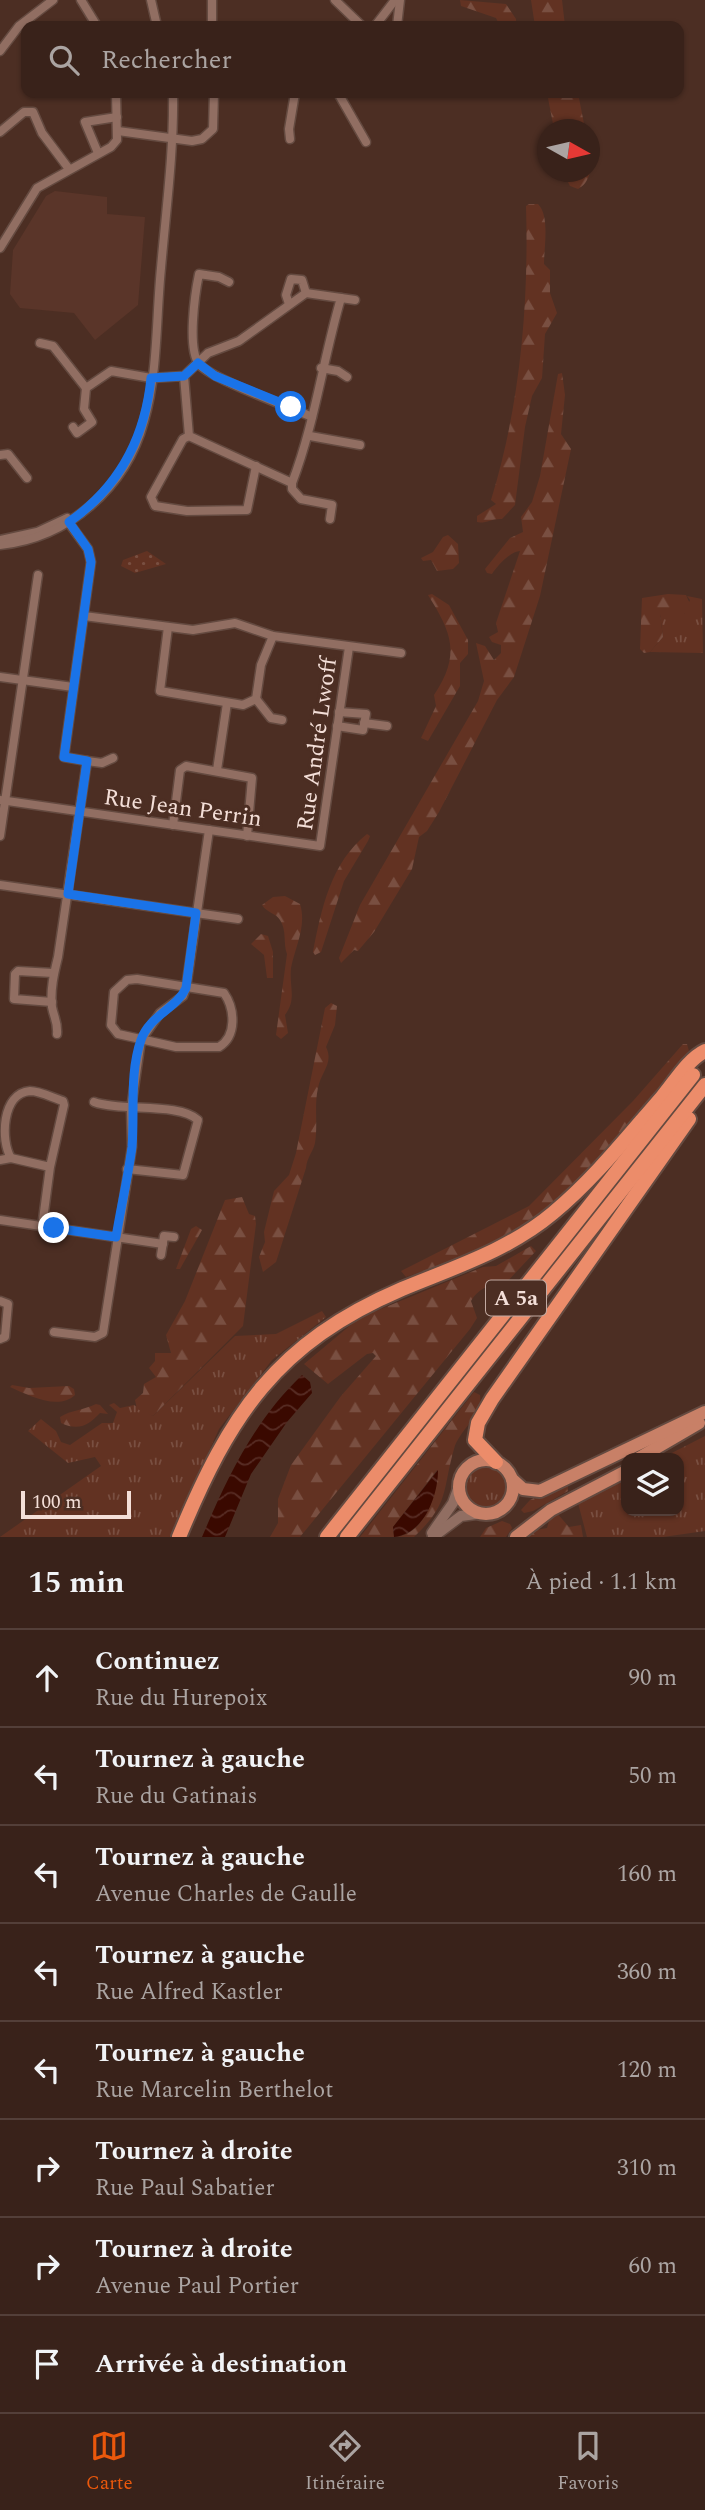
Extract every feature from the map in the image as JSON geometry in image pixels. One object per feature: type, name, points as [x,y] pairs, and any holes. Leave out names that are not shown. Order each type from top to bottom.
[{"type":"highway","points":[[179,1537],[212,1464],[239,1415],[258,1390],[300,1349],[347,1315],[497,1250],[550,1216],[597,1172],[705,1051]]},
{"type":"highway","name":"A 5a","points":[[327,1537],[705,1060]]},
{"type":"highway","points":[[496,1462],[479,1448],[475,1440],[478,1423],[492,1399],[699,1104],[704,1086]]},
{"type":"highway","name":"A 5a","points":[[347,1537],[704,1086]]},
{"type":"main road","points":[[512,1479],[513,1489],[506,1506],[490,1514],[466,1506],[458,1489],[460,1478],[472,1463],[496,1462],[523,1489],[540,1491],[705,1412]]},
{"type":"main road","points":[[647,1453],[705,1419]]},
{"type":"main road","points":[[659,1453],[705,1428]]},
{"type":"main road","points":[[599,1485],[621,1470]]},
{"type":"main road","points":[[516,1537],[551,1510],[621,1474]]},
{"type":"street","points":[[25,21],[52,0]]},
{"type":"street","points":[[81,0],[94,21]]},
{"type":"street","points":[[151,0],[156,21]]},
{"type":"street","points":[[212,0],[212,21]]},
{"type":"street","points":[[335,0],[357,21]]},
{"type":"street","points":[[379,21],[398,0]]},
{"type":"street","points":[[397,21],[398,0]]},
{"type":"street","points":[[382,18],[388,21]]},
{"type":"street","points":[[0,51],[21,24]]},
{"type":"street","points":[[0,248],[37,188],[111,147],[117,140],[116,98]]},
{"type":"street","points":[[0,545],[21,543],[67,520],[116,478],[142,430],[151,378],[173,138],[173,98]]},
{"type":"street","points":[[118,131],[198,141],[212,129],[214,98]]},
{"type":"street","points":[[290,139],[294,98]]},
{"type":"street","points":[[341,98],[366,142]]},
{"type":"street","points":[[0,132],[24,112],[33,112],[42,133],[69,169]]},
{"type":"street","points":[[98,153],[85,122],[117,117]]},
{"type":"street","points":[[229,282],[219,276],[199,274],[194,319],[194,352],[198,363],[215,376],[312,416]]},
{"type":"street","points":[[289,304],[286,295],[291,279],[302,280],[306,293]]},
{"type":"street","points":[[86,388],[111,371],[151,378],[184,376],[208,353],[239,341],[306,293],[355,300]]},
{"type":"street","points":[[330,519],[332,505],[301,499],[292,489],[292,482],[310,436],[321,368],[341,298]]},
{"type":"street","points":[[40,343],[52,346],[86,388],[84,409],[92,422],[77,433],[73,427]]},
{"type":"street","points":[[321,368],[338,371],[346,377]]},
{"type":"street","points":[[184,376],[189,436]]},
{"type":"street","points":[[189,436],[292,482]]},
{"type":"street","points":[[189,436],[183,439],[151,497],[155,506],[187,511],[247,510],[256,466]]},
{"type":"street","points":[[310,436],[360,445]]},
{"type":"street","points":[[0,455],[8,454],[27,478]]},
{"type":"street","points":[[0,540],[37,532],[67,520]]},
{"type":"street","points":[[67,520],[88,549],[91,562],[64,757],[102,763],[113,758]]},
{"type":"street","points":[[0,836],[3,800],[38,575]]},
{"type":"street","points":[[85,616],[193,630],[234,623],[273,636],[401,653]]},
{"type":"street","points":[[168,627],[160,691],[243,705],[256,699]]},
{"type":"street","points":[[273,636],[261,665],[256,699],[271,718],[282,720]]},
{"type":"street","name":"Rue André Lwoff","points":[[320,846],[349,647]]},
{"type":"street","points":[[0,677],[73,687]]},
{"type":"street","points":[[217,770],[227,703]]},
{"type":"street","points":[[337,726],[363,730],[366,714],[339,712]]},
{"type":"street","points":[[364,723],[387,726]]},
{"type":"street","points":[[57,1034],[58,1020],[51,1002],[53,973],[68,894],[87,761]]},
{"type":"street","points":[[173,825],[182,767],[217,770],[252,778],[247,836]]},
{"type":"street","name":"Rue Jean Perrin","points":[[3,800],[320,846]]},
{"type":"street","points":[[54,1332],[95,1338],[103,1333],[132,1147],[131,1109],[141,1040],[154,1020],[183,996],[186,988],[209,830]]},
{"type":"street","points":[[0,884],[238,919]]},
{"type":"street","points":[[51,1002],[14,999],[15,974],[18,971],[53,973]]},
{"type":"street","points":[[137,979],[186,988],[217,990],[229,1001],[233,1017],[225,1044],[219,1048],[176,1047],[141,1040],[118,1034],[111,1025],[112,1002],[119,985],[137,979]]},
{"type":"street","points":[[13,1159],[3,1136],[13,1100],[20,1094],[35,1092],[63,1101],[42,1227]]},
{"type":"street","points":[[94,1102],[194,1116],[199,1124],[183,1175],[127,1169]]},
{"type":"street","points":[[0,1160],[13,1159],[50,1167]]},
{"type":"street","points":[[0,1220],[163,1244]]},
{"type":"street","points":[[161,1255],[164,1236],[174,1237]]},
{"type":"street","points":[[0,1300],[8,1304],[9,1309],[5,1338],[0,1339]]},
{"type":"street","points":[[431,1537],[453,1503],[458,1489]]},
{"type":"street","points":[[431,1537],[461,1516],[483,1513]]},
{"type":"shaded area","points":[[55,191],[107,197],[107,214],[145,217],[138,305],[95,340],[74,313],[20,308],[10,294],[13,250],[46,196]]},
{"type":"green space","points":[[460,0],[506,4],[516,21],[498,21],[496,18],[461,6]]},
{"type":"green space","points":[[531,0],[562,0],[564,21],[534,21]]},
{"type":"green space","points":[[548,98],[579,98],[583,119],[552,119]]},
{"type":"green space","points":[[568,182],[586,182],[578,189],[570,186]]},
{"type":"green space","points":[[538,204],[544,216],[544,264],[550,270],[550,293],[557,313],[545,334],[542,378],[532,396],[525,427],[515,505],[502,519],[477,522],[477,516],[496,504],[491,500],[516,392],[524,318],[526,206]]},
{"type":"green space","points":[[562,373],[565,395],[561,434],[571,449],[540,596],[514,677],[497,700],[439,812],[427,831],[419,837],[412,869],[374,932],[358,951],[354,950],[341,963],[339,958],[360,905],[478,701],[484,681],[476,643],[485,646],[494,660],[501,653],[501,645],[492,642],[489,637],[498,632],[496,623],[520,551],[509,556],[492,574],[485,569],[510,538],[523,532],[521,517],[532,502],[540,476],[558,374]]},
{"type":"green space","points":[[448,535],[458,544],[459,563],[453,569],[437,571],[431,560],[423,561],[421,558],[433,552],[443,537]]},
{"type":"green space","points":[[147,551],[166,564],[135,573],[121,566],[123,560]]},
{"type":"green space","points":[[432,594],[449,605],[468,640],[468,654],[460,663],[460,686],[428,741],[421,738],[436,706],[434,695],[448,668],[450,656],[448,633],[428,595]]},
{"type":"green space","points":[[668,594],[686,595],[691,606],[684,614],[660,614],[663,637],[650,652],[644,653],[640,649],[642,598]]},
{"type":"green space","points":[[687,596],[702,599],[703,653],[650,652],[663,637],[660,614],[684,614],[690,600]]},
{"type":"green space","points":[[367,834],[370,836],[368,841],[344,881],[321,952],[315,955],[313,952],[324,904],[336,873],[344,858]]},
{"type":"green space","points":[[285,896],[300,904],[302,920],[291,968],[291,1004],[285,1015],[288,1033],[281,1039],[276,1035],[287,954],[279,918],[262,905],[273,897]]},
{"type":"green space","points":[[261,934],[268,936],[273,952],[273,978],[267,978],[264,955],[251,944]]},
{"type":"green space","points":[[331,1003],[337,1006],[335,1025],[326,1047],[329,1058],[317,1095],[315,1143],[276,1262],[263,1272],[259,1257],[265,1242],[264,1232],[274,1191],[289,1175],[296,1153],[325,1008]]},
{"type":"green space","points":[[683,1044],[687,1044],[689,1051],[629,1124],[587,1173],[540,1216],[515,1233],[476,1252],[406,1277],[401,1271],[529,1206],[633,1101]]},
{"type":"green space","points":[[242,1197],[249,1214],[255,1216],[256,1224],[243,1326],[153,1416],[137,1409],[135,1400],[143,1393],[144,1384],[156,1377],[149,1368],[155,1361],[155,1353],[171,1353],[166,1335],[185,1301],[225,1200]]},
{"type":"green space","points":[[196,1226],[202,1230],[180,1269],[176,1269],[191,1229]]},
{"type":"green space","points":[[531,1246],[536,1251],[504,1285],[494,1285],[477,1293],[471,1301],[477,1318],[470,1329],[300,1537],[270,1537],[278,1523],[278,1499],[291,1465],[341,1396],[376,1356],[373,1353],[367,1354],[328,1384],[304,1364],[359,1318],[483,1267],[496,1266]]},
{"type":"green space","points":[[322,1311],[326,1317],[272,1360],[219,1429],[170,1537],[0,1537],[101,1466],[95,1457],[68,1463],[28,1431],[41,1419],[56,1431],[61,1442],[70,1445],[102,1423],[113,1423],[117,1412],[109,1405],[114,1403],[120,1408],[134,1405],[153,1416],[235,1336],[276,1334]]},
{"type":"green space","points":[[12,1385],[29,1388],[69,1386],[74,1389],[75,1395],[68,1400],[52,1402],[25,1394],[10,1387]]},
{"type":"green space","points":[[474,1392],[480,1395],[478,1410],[454,1449],[443,1496],[434,1515],[414,1537],[397,1537],[416,1528],[423,1520],[432,1501],[437,1470],[393,1527],[394,1537],[360,1537]]},
{"type":"green space","points":[[96,1404],[108,1414],[100,1413],[78,1427],[61,1423],[60,1417]]},
{"type":"green space","points":[[705,1436],[705,1531],[663,1537],[587,1537],[578,1503],[621,1480],[621,1516],[684,1516],[684,1453],[672,1453]]},
{"type":"green space","points":[[486,1466],[501,1472],[507,1487],[501,1502],[486,1508],[471,1502],[465,1487],[471,1472]]},
{"type":"green space","points":[[562,1484],[568,1485],[568,1491],[533,1511],[524,1513],[521,1510],[530,1500]]},
{"type":"green space","points":[[556,1512],[569,1527],[581,1525],[583,1537],[528,1537],[536,1530],[547,1528],[551,1514]]},
{"type":"green space","points":[[502,1521],[510,1524],[512,1528],[506,1537],[480,1537],[486,1528]]},
{"type":"water","points":[[302,1375],[310,1382],[312,1393],[287,1422],[251,1474],[225,1537],[202,1537],[222,1492],[256,1430]]},
{"type":"water","points":[[438,1470],[435,1491],[427,1512],[414,1529],[394,1537],[393,1527]]},
{"type":"route","points":[[54,1228],[116,1237],[132,1147],[131,1109],[141,1040],[160,1013],[183,996],[196,913],[68,894],[87,761],[64,757],[91,562],[88,549],[69,522],[105,493],[128,459],[144,422],[151,378],[184,376],[198,363],[215,376],[291,407]]}]
